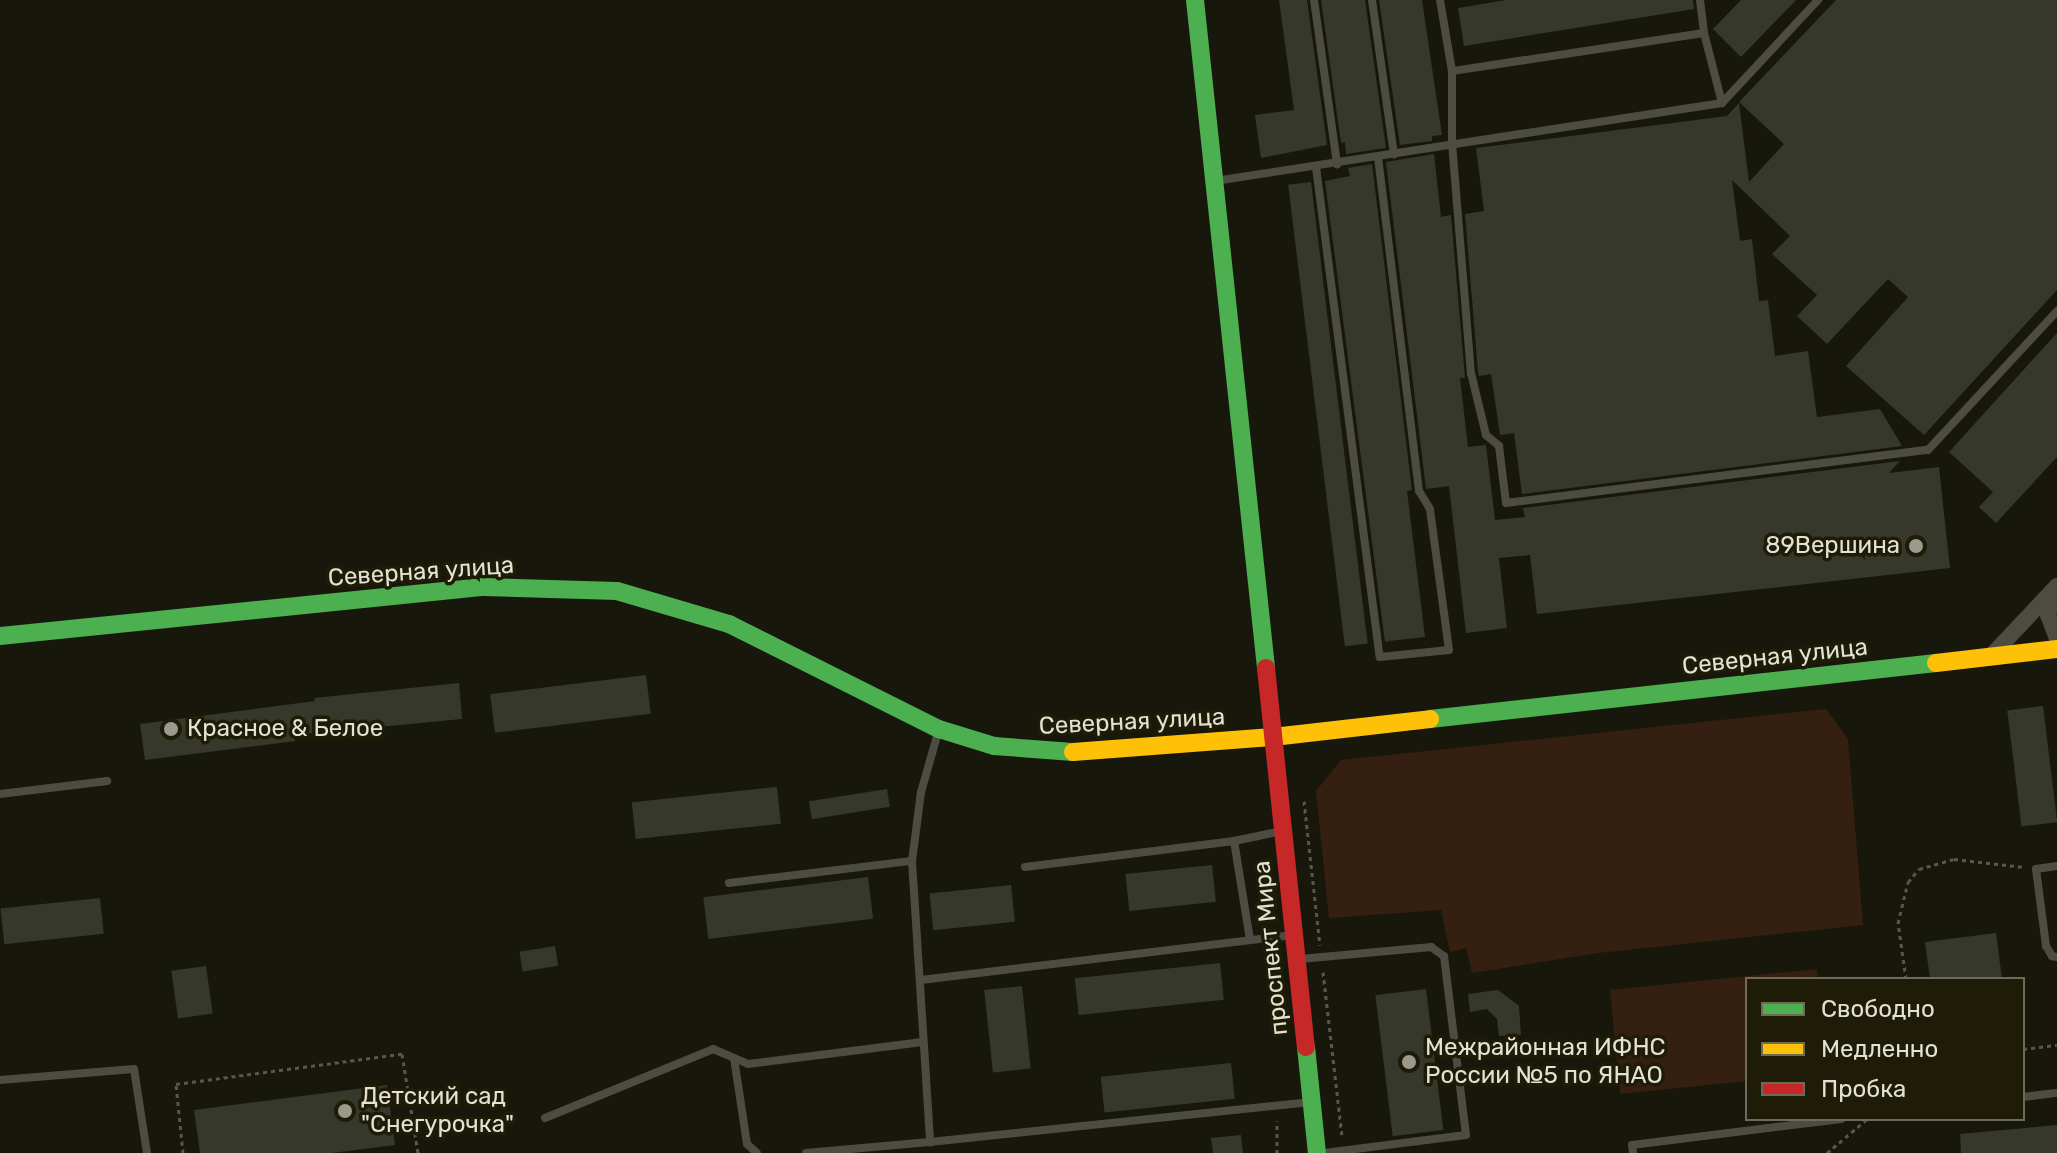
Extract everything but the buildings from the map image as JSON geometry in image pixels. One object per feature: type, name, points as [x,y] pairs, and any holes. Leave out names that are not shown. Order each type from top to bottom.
[{"type":"street","name":"проспект Мира","points":[[1195,0],[1317,1153]]},
{"type":"street","name":"Северная улица","points":[[0,636],[484,587],[617,591],[729,624],[853,689],[939,729],[994,746],[1065,753],[1273,737],[2057,649]]},
{"type":"street","points":[[2056,587],[2048,615],[2049,626],[2057,638]]},
{"type":"street","points":[[1990,657],[2056,587]]},
{"type":"lane","points":[[1314,0],[1337,164]]},
{"type":"lane","points":[[1372,0],[1394,154]]},
{"type":"lane","points":[[1440,0],[1452,71],[1452,143],[1471,373],[1486,435],[1499,446],[1506,503],[1928,450],[2057,311]]},
{"type":"lane","points":[[1700,0],[1704,33],[1722,103]]},
{"type":"lane","points":[[1214,181],[1722,103],[1818,0]]},
{"type":"lane","points":[[1452,71],[1704,33]]},
{"type":"lane","points":[[1316,167],[1380,657],[1449,650],[1430,509],[1419,491],[1378,156]]},
{"type":"lane","points":[[930,1142],[912,861],[921,792],[939,729]]},
{"type":"lane","points":[[0,794],[107,781]]},
{"type":"lane","points":[[1025,867],[1234,841],[1283,830]]},
{"type":"lane","points":[[1234,841],[1250,940]]},
{"type":"lane","points":[[729,883],[912,861]]},
{"type":"lane","points":[[2057,866],[2036,869],[2046,946],[2052,956],[2057,957]]},
{"type":"lane","points":[[921,980],[1294,935]]},
{"type":"lane","points":[[1296,959],[1431,947],[1444,956],[1466,1135],[1324,1153]]},
{"type":"lane","points":[[545,1118],[713,1049],[748,1064],[923,1042]]},
{"type":"lane","points":[[734,1058],[747,1144],[756,1153]]},
{"type":"lane","points":[[0,1080],[134,1069],[147,1153]]},
{"type":"lane","points":[[2025,1097],[2057,1093]]},
{"type":"lane","points":[[806,1153],[1311,1102]]},
{"type":"lane","points":[[1633,1153],[1632,1145],[1825,1121]]},
{"type":"lane","points":[[942,1141],[943,1153]]},
{"type":"path","points":[[1304,801],[1344,1151]]},
{"type":"path","points":[[1906,977],[1898,923],[1908,882],[1919,869],[1954,859],[2036,869]]},
{"type":"path","points":[[2025,1049],[2057,1045]]},
{"type":"path","points":[[183,1153],[176,1084],[402,1054],[418,1153]]},
{"type":"path","points":[[1277,1105],[1277,1153]]},
{"type":"path","points":[[1827,1153],[1865,1121]]},
{"type":"shaded area","points":[[1826,709],[1848,739],[1863,925],[1598,953],[1472,973],[1466,948],[1450,952],[1441,910],[1329,918],[1316,791],[1341,760]]},
{"type":"shaded area","points":[[1817,969],[1818,977],[1745,977],[1745,1081],[1620,1094],[1610,990]]},
{"type":"traffic: fast","points":[[1195,0],[1266,668]]},
{"type":"traffic: fast","points":[[0,636],[484,587],[617,591],[729,624],[939,729],[994,746],[1073,752]]},
{"type":"traffic: fast","points":[[1430,719],[1936,663]]},
{"type":"traffic: fast","points":[[1306,1047],[1317,1153]]},
{"type":"traffic: slow","points":[[1936,663],[2057,649]]},
{"type":"traffic: slow","points":[[1073,752],[1273,737],[1430,719]]},
{"type":"traffic: jam","points":[[1266,668],[1306,1047]]},
{"type":"place","name":"89Вершина","points":[[1916,546]]},
{"type":"place","name":"Красное & Белое","points":[[171,729]]},
{"type":"place","name":"Межрайонная ИФНС России №5 по ЯНАО","points":[[1409,1062]]},
{"type":"place","name":"Детский сад \"Снегурочка\"","points":[[345,1111]]}]
